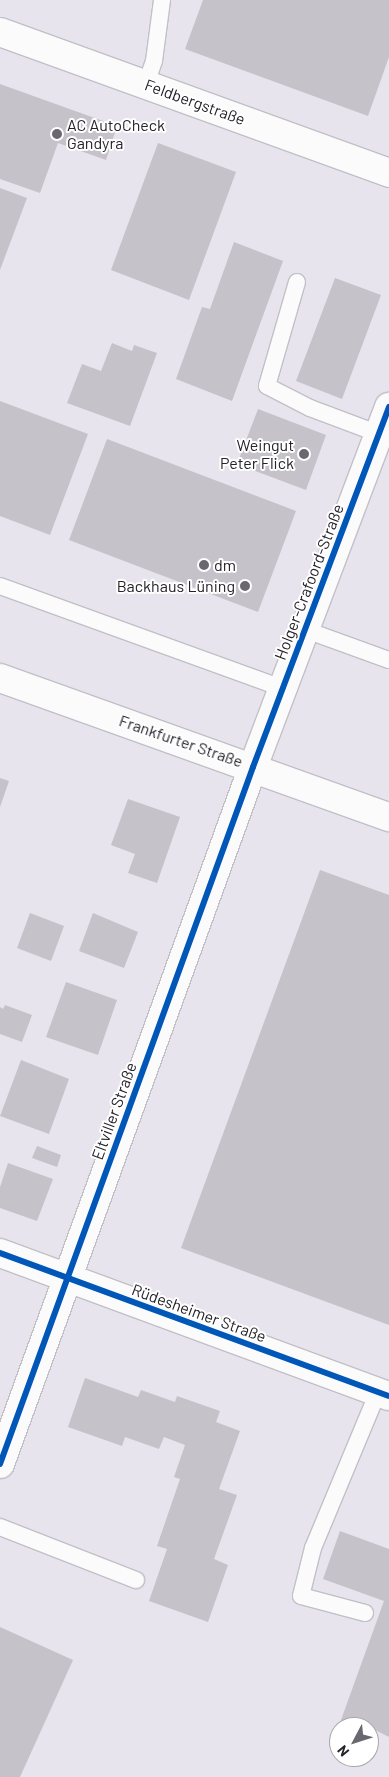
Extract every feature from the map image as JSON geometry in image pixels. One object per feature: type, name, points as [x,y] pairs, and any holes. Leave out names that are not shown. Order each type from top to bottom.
[{"type":"street","name":"Feldbergstraße","points":[[0,32],[389,173]]},
{"type":"street","name":"Holger-Crafoord-Straße","points":[[253,767],[389,407]]},
{"type":"street","name":"Frankfurter Straße","points":[[0,678],[389,817]]},
{"type":"street","name":"Eltviller Straße","points":[[0,1464],[253,767]]},
{"type":"street","name":"Rüdesheimer Straße","points":[[0,1253],[68,1280],[383,1394]]},
{"type":"lane","points":[[146,84],[154,61],[162,0]]},
{"type":"lane","points":[[297,282],[267,386],[310,408],[379,434]]},
{"type":"lane","points":[[0,586],[284,689]]},
{"type":"lane","points":[[306,630],[389,660]]},
{"type":"lane","points":[[365,1613],[301,1596],[313,1548],[383,1394]]},
{"type":"lane","points":[[0,1527],[136,1580]]},
{"type":"building","points":[[203,0],[389,0],[389,57],[368,116],[185,49]]},
{"type":"building","name":"AC AutoCheck Gandyra","points":[[0,84],[117,126],[106,160],[58,143],[40,193],[0,179]]},
{"type":"building","points":[[158,143],[236,172],[189,300],[111,270]]},
{"type":"building","points":[[0,188],[27,198],[0,270]]},
{"type":"building","points":[[234,242],[283,261],[232,401],[176,379],[202,307],[210,309]]},
{"type":"building","points":[[335,278],[381,295],[342,399],[296,381]]},
{"type":"building","points":[[112,343],[132,351],[134,345],[157,353],[130,426],[67,403],[82,364],[101,371]]},
{"type":"building","points":[[0,401],[88,434],[50,535],[0,516]]},
{"type":"building","points":[[258,409],[326,435],[306,490],[237,464]]},
{"type":"building","points":[[107,439],[296,511],[258,612],[69,540]]},
{"type":"building","points":[[0,778],[9,781],[0,807]]},
{"type":"building","points":[[128,799],[180,817],[157,883],[128,873],[135,854],[111,845]]},
{"type":"building","points":[[320,870],[389,895],[389,1325],[181,1248]]},
{"type":"building","points":[[30,913],[64,926],[51,961],[17,948]]},
{"type":"building","points":[[93,913],[138,932],[124,968],[79,951]]},
{"type":"building","points":[[66,982],[117,1000],[98,1055],[46,1037]]},
{"type":"building","points":[[5,1005],[32,1015],[22,1042],[0,1034],[0,1007],[3,1009]]},
{"type":"building","points":[[21,1060],[69,1079],[49,1134],[0,1116]]},
{"type":"building","points":[[37,1146],[61,1155],[57,1167],[32,1158]]},
{"type":"building","points":[[8,1163],[53,1179],[37,1221],[0,1208],[0,1187]]},
{"type":"building","points":[[85,1378],[138,1397],[141,1390],[175,1402],[177,1396],[220,1411],[216,1422],[240,1431],[219,1489],[237,1495],[214,1559],[228,1565],[208,1622],[149,1601],[167,1549],[157,1546],[180,1479],[174,1477],[185,1445],[164,1437],[159,1449],[125,1437],[122,1446],[68,1427]]},
{"type":"building","points":[[340,1531],[389,1549],[389,1737],[379,1732],[379,1717],[342,1717],[384,1601],[323,1579]]},
{"type":"building","points":[[0,1627],[73,1660],[20,1777],[0,1777]]},
{"type":"cycle path","points":[[0,1464],[253,767],[389,407]]},
{"type":"cycle path","points":[[0,1253],[389,1396]]},
{"type":"place","name":"AC AutoCheck Gandyra","points":[[57,134]]},
{"type":"place","name":"Weingut Peter Flick","points":[[304,454]]},
{"type":"place","name":"dm","points":[[204,565]]},
{"type":"place","name":"Backhaus Lüning","points":[[245,586]]}]
